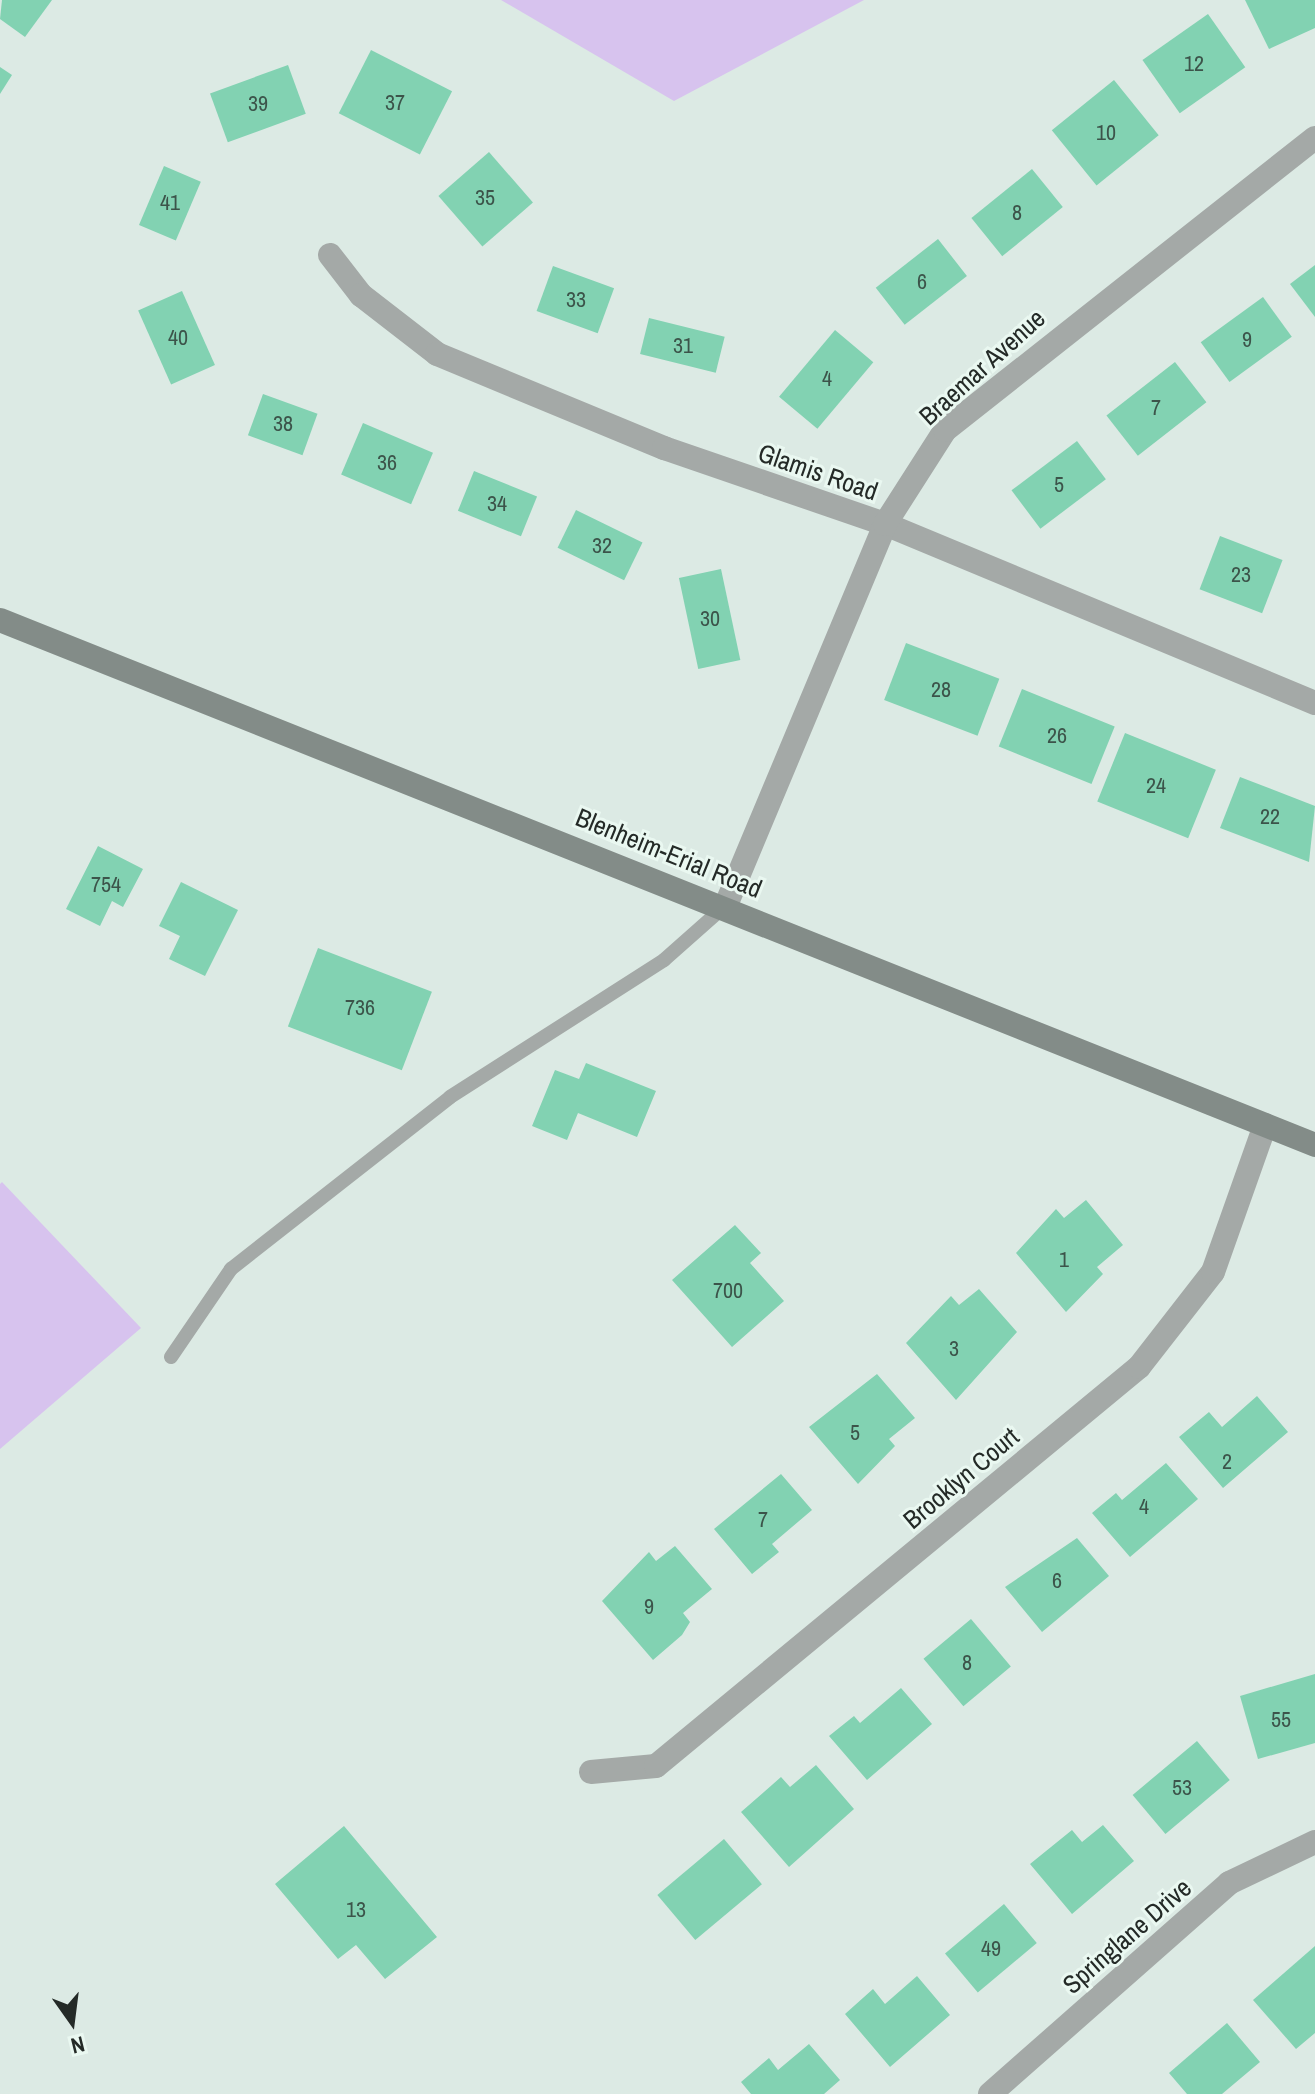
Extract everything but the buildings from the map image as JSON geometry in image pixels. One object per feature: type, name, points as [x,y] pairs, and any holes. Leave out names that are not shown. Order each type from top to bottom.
[{"type":"main road","name":"Blenheim-Erial Road","points":[[0,620],[726,905],[1315,1145]]},
{"type":"street","name":"Braemar Avenue","points":[[726,905],[885,524],[945,430],[988,391],[1315,138]]},
{"type":"street","name":"Glamis Road","points":[[330,255],[361,295],[437,354],[664,448],[885,524],[1315,703]]},
{"type":"street","name":"Brooklyn Court","points":[[591,1772],[656,1766],[1139,1367],[1213,1272],[1265,1125]]},
{"type":"street","name":"Springlane Drive","points":[[990,2094],[1229,1883],[1315,1842]]},
{"type":"lane","points":[[171,1357],[231,1269],[450,1097],[664,960],[726,905]]},
{"type":"shaded area","points":[[501,0],[864,0],[674,101]]},
{"type":"shaded area","points":[[2,1182],[141,1328],[0,1449],[0,1184]]}]
